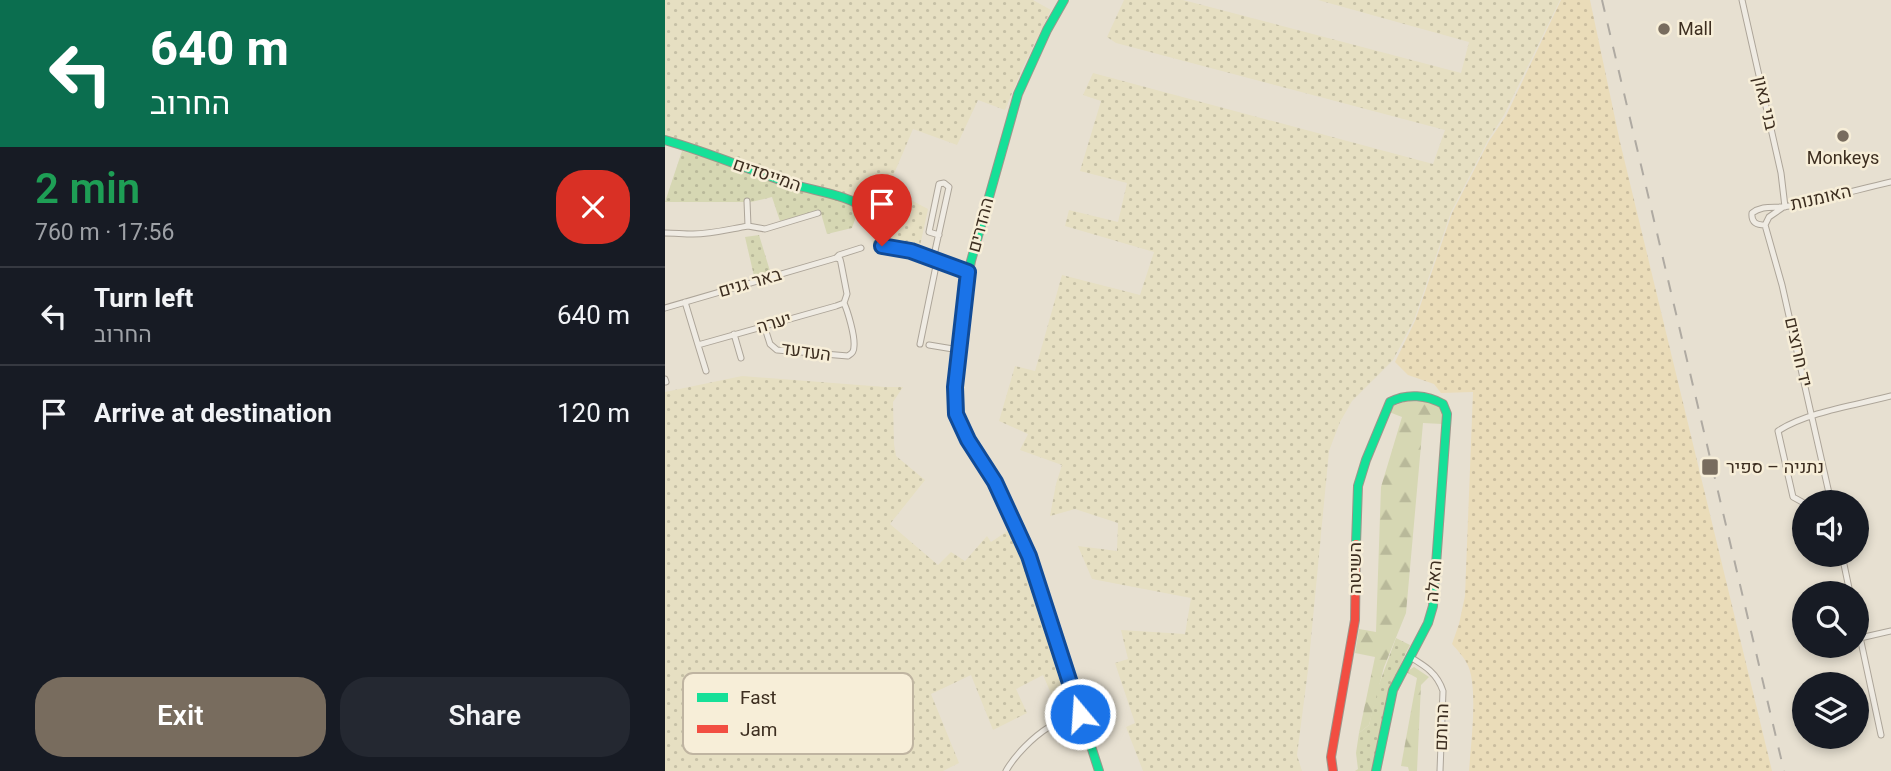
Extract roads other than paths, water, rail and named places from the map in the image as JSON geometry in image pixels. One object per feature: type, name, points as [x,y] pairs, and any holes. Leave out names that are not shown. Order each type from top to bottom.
[{"type":"street","name":"ההדרים","points":[[1064,0],[1018,94],[968,272],[954,398],[956,414],[968,440],[995,482],[1029,556],[1099,771]]},
{"type":"street","name":"בני גאון","points":[[1742,0],[1781,173],[1785,207]]},
{"type":"street","name":"המייסדים","points":[[665,140],[809,190],[851,199],[868,210]]},
{"type":"street","name":"האומנות","points":[[1765,225],[1754,223],[1752,213],[1758,209],[1785,207],[1891,182]]},
{"type":"street","points":[[920,344],[949,187],[944,183],[939,184],[929,232],[939,235]]},
{"type":"street","points":[[747,201],[748,226]]},
{"type":"street","points":[[1765,225],[1769,217],[1785,207]]},
{"type":"street","points":[[665,233],[691,234],[748,226],[765,229],[818,213]]},
{"type":"street","name":"יד חרוצים","points":[[1765,225],[1782,285],[1828,490]]},
{"type":"street","points":[[878,244],[911,251],[968,272]]},
{"type":"street","name":"באר גנים","points":[[665,308],[862,248]]},
{"type":"street","points":[[836,258],[840,259],[845,282],[847,298],[844,303]]},
{"type":"street","points":[[685,302],[706,371]]},
{"type":"street","name":"יערה","points":[[698,345],[844,303]]},
{"type":"street","name":"העדעד","points":[[764,325],[770,344],[777,349],[848,356],[853,352],[854,346],[844,303]]},
{"type":"street","points":[[734,334],[741,358]]},
{"type":"street","points":[[929,345],[959,350]]},
{"type":"street","points":[[1792,493],[1778,431],[1812,416],[1891,396]]},
{"type":"street","name":"השיטה","points":[[1333,771],[1331,757],[1355,620],[1356,510],[1360,478],[1388,405],[1399,397],[1421,398]]},
{"type":"street","name":"האלה","points":[[1376,771],[1390,699],[1428,623],[1433,606],[1447,418],[1446,409],[1440,401],[1421,398]]},
{"type":"street","points":[[1869,636],[1891,631]]},
{"type":"street","name":"הרותם","points":[[1410,656],[1433,673],[1443,691],[1440,771]]},
{"type":"street","points":[[1864,658],[1881,735]]},
{"type":"street","points":[[1006,771],[1028,744],[1050,726],[1080,714]]},
{"type":"railway","points":[[1602,0],[1784,771]]},
{"type":"place","name":"Mall","points":[[1664,29]]},
{"type":"place","name":"Monkeys","points":[[1843,136]]},
{"type":"place","name":"נתניה – ספיר","points":[[1710,467]]}]
